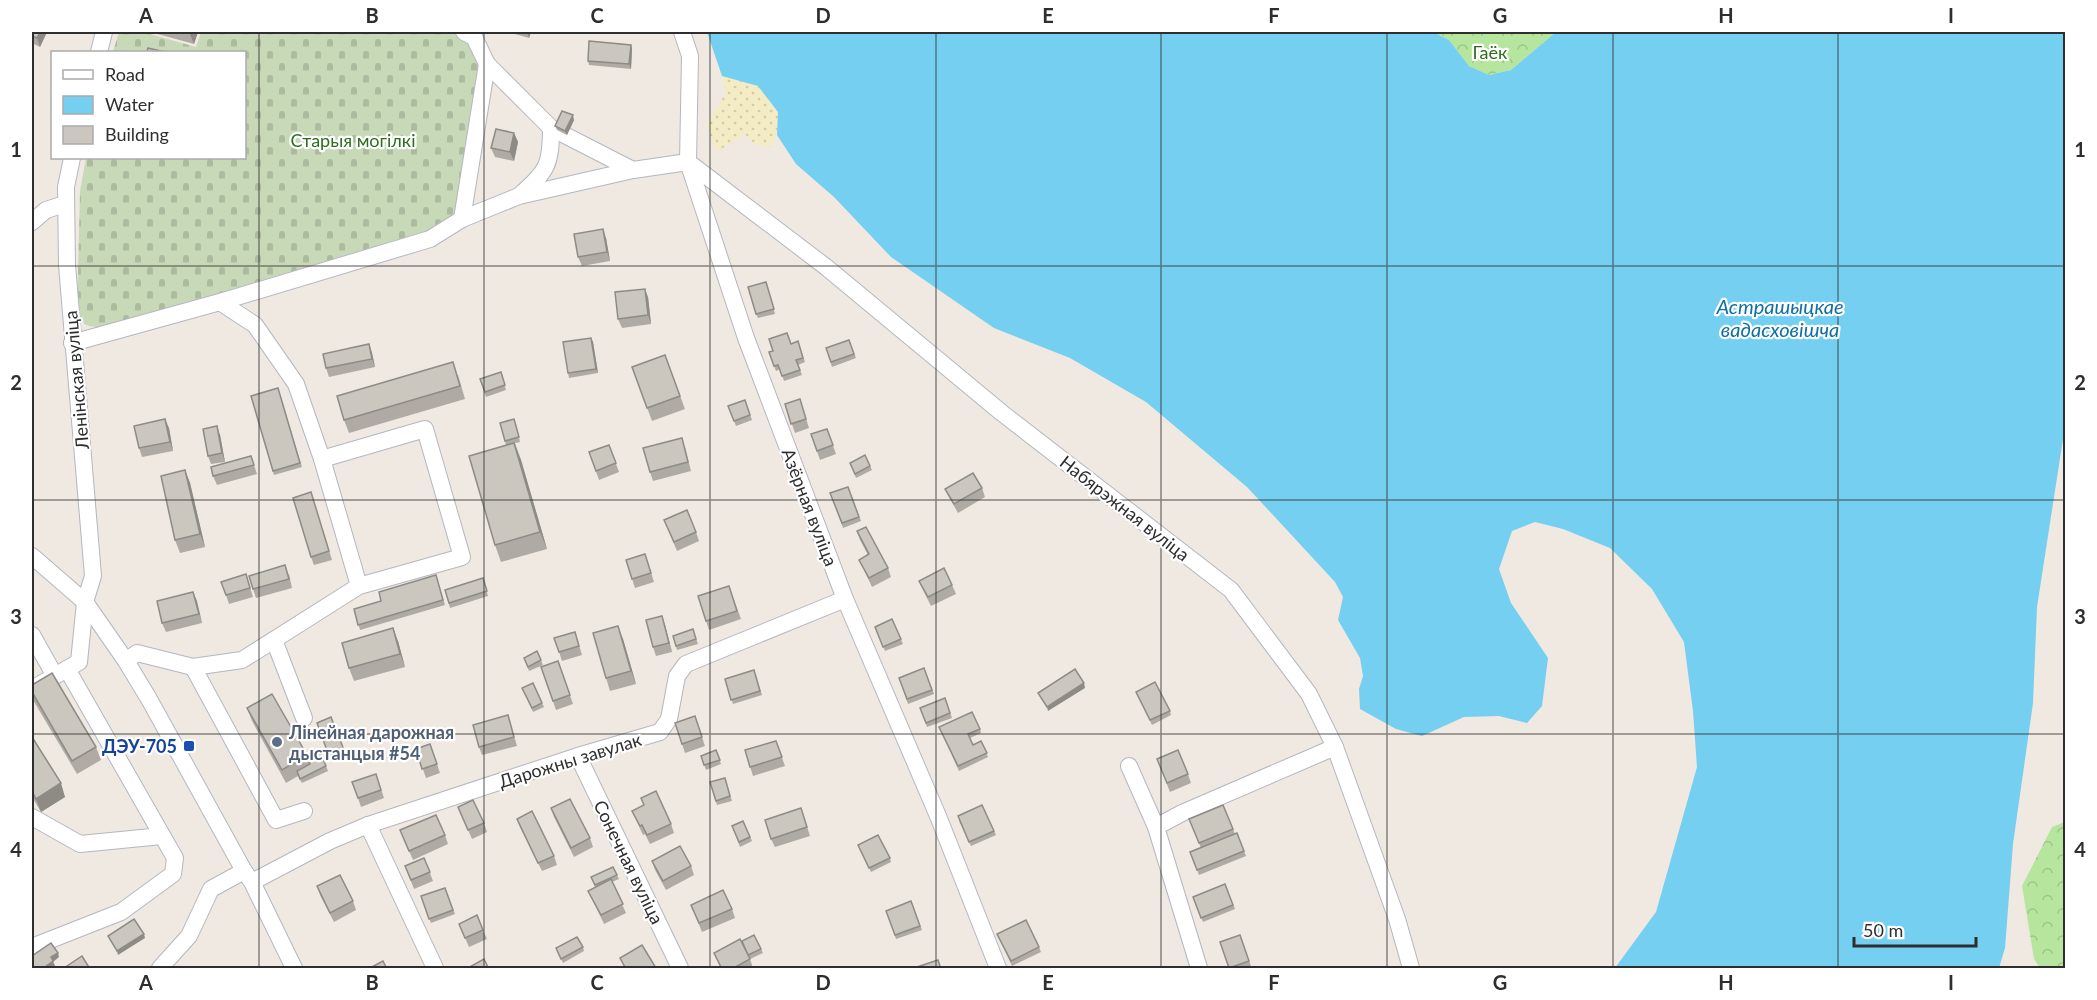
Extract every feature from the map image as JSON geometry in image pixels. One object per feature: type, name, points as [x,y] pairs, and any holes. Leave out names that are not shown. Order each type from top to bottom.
[{"type":"street","points":[[99,51],[104,32]]},
{"type":"street","points":[[464,32],[474,37],[488,64],[551,128],[633,171]]},
{"type":"street","name":"Азёрная вуліца","points":[[682,32],[690,56],[688,162],[746,338],[845,599],[938,816],[998,969]]},
{"type":"street","points":[[462,219],[488,64]]},
{"type":"street","points":[[519,196],[539,178],[548,165],[551,128]]},
{"type":"street","name":"Ленінская вуліца","points":[[61,672],[79,662],[85,602],[93,576],[72,344],[65,204],[72,159]]},
{"type":"street","points":[[72,344],[429,239],[462,219],[519,196],[633,171],[688,162]]},
{"type":"street","name":"Набярэжная вуліца","points":[[688,162],[826,267],[1002,413],[1231,590],[1309,694],[1335,747],[1397,919],[1411,969]]},
{"type":"street","points":[[32,222],[46,210],[65,204]]},
{"type":"street","points":[[220,302],[255,325],[296,384],[322,459],[359,586]]},
{"type":"street","points":[[126,661],[137,653],[193,667],[242,660],[359,586],[462,557],[425,429],[322,459]]},
{"type":"street","points":[[32,556],[85,602],[126,661],[248,877],[294,969]]},
{"type":"street","name":"Дарожны завулак","points":[[160,969],[189,936],[211,889],[248,877],[368,825],[578,756],[660,732],[669,719],[677,676],[686,664],[845,599]]},
{"type":"street","points":[[32,634],[61,672],[175,858],[173,874],[121,912],[32,947]]},
{"type":"street","points":[[274,640],[304,718]]},
{"type":"street","points":[[193,667],[276,820],[304,811]]},
{"type":"street","points":[[32,689],[61,672]]},
{"type":"street","points":[[1156,827],[1182,813],[1335,747]]},
{"type":"street","name":"Сонечная вуліца","points":[[578,756],[680,969]]},
{"type":"street","points":[[1129,766],[1156,827],[1199,969]]},
{"type":"street","points":[[32,817],[80,844],[162,836]]},
{"type":"street","points":[[368,825],[435,969]]},
{"type":"green space","name":"Старыя могілкі","points":[[119,32],[143,32],[196,47],[201,32],[454,32],[470,39],[481,73],[459,207],[441,227],[104,327],[87,325],[81,321],[77,313],[80,191],[86,159],[246,159],[246,51],[113,51]]},
{"type":"green space","name":"Гаёк","points":[[1433,32],[1556,32],[1511,70],[1489,75],[1469,66],[1449,40]]},
{"type":"green space","points":[[2065,822],[2065,968],[2040,968],[2034,959],[2022,886],[2052,827]]},
{"type":"sand","points":[[722,76],[758,86],[778,112],[777,135],[770,147],[755,144],[745,134],[716,152],[707,125],[726,93]]},
{"type":"water","name":"Астрашыцкае вадасховішча","points":[[707,32],[1433,32],[1449,40],[1469,66],[1489,75],[1511,70],[1556,32],[2065,32],[2065,426],[2037,607],[2033,703],[2013,844],[2005,948],[1999,968],[1615,968],[1656,912],[1697,767],[1693,711],[1684,642],[1652,589],[1610,548],[1563,529],[1535,522],[1512,531],[1499,569],[1511,603],[1548,658],[1542,706],[1527,723],[1499,716],[1464,717],[1422,736],[1396,729],[1360,709],[1359,689],[1363,676],[1360,658],[1338,620],[1343,597],[1335,582],[1247,487],[1146,402],[1070,358],[994,328],[891,257],[834,197],[796,164],[777,135],[778,112],[758,86],[722,76]]},
{"type":"building","points":[[32,32],[40,32],[37,38],[32,36]]},
{"type":"building","points":[[589,41],[631,45],[629,64],[588,61]]},
{"type":"building","points":[[562,111],[573,115],[565,131],[555,126]]},
{"type":"building","points":[[496,129],[514,133],[510,152],[491,148]]},
{"type":"building","points":[[603,229],[607,252],[578,257],[574,234]]},
{"type":"building","points":[[766,282],[774,309],[756,314],[748,287]]},
{"type":"building","points":[[645,289],[648,315],[618,319],[615,292]]},
{"type":"building","points":[[787,333],[791,344],[798,341],[803,358],[796,360],[800,370],[782,376],[778,365],[774,366],[769,352],[773,351],[769,339]]},
{"type":"building","points":[[591,338],[596,369],[568,373],[563,342]]},
{"type":"building","points":[[849,340],[854,354],[831,362],[826,348]]},
{"type":"building","points":[[369,344],[372,359],[326,368],[323,354]]},
{"type":"building","points":[[665,355],[680,396],[647,408],[632,367]]},
{"type":"building","points":[[453,362],[460,386],[344,420],[337,396]]},
{"type":"building","points":[[501,372],[505,385],[485,392],[480,379]]},
{"type":"building","points":[[278,388],[300,463],[273,471],[251,396]]},
{"type":"building","points":[[800,399],[806,419],[791,424],[785,404]]},
{"type":"building","points":[[745,400],[750,415],[734,421],[728,406]]},
{"type":"building","points":[[165,419],[170,442],[139,448],[134,426]]},
{"type":"building","points":[[514,419],[519,437],[505,441],[500,423]]},
{"type":"building","points":[[217,426],[222,453],[208,456],[203,429]]},
{"type":"building","points":[[827,429],[833,445],[817,451],[811,434]]},
{"type":"building","points":[[682,438],[688,462],[650,472],[643,448]]},
{"type":"building","points":[[514,443],[540,532],[495,545],[469,456]]},
{"type":"building","points":[[609,445],[616,463],[596,471],[589,452]]},
{"type":"building","points":[[865,455],[870,466],[855,474],[850,463]]},
{"type":"building","points":[[251,456],[254,465],[213,476],[211,467]]},
{"type":"building","points":[[185,470],[200,534],[175,540],[161,476]]},
{"type":"building","points":[[973,473],[982,488],[954,504],[945,489]]},
{"type":"building","points":[[848,487],[859,517],[842,523],[830,493]]},
{"type":"building","points":[[311,492],[329,551],[311,557],[293,498]]},
{"type":"building","points":[[687,510],[696,532],[674,542],[664,520]]},
{"type":"building","points":[[866,527],[888,568],[869,578],[859,560],[869,554],[857,531]]},
{"type":"building","points":[[645,554],[651,573],[632,579],[626,560]]},
{"type":"building","points":[[285,565],[289,579],[253,589],[249,576]]},
{"type":"building","points":[[944,568],[952,585],[928,597],[919,581]]},
{"type":"building","points":[[246,574],[250,588],[226,595],[221,582]]},
{"type":"building","points":[[436,575],[443,600],[358,625],[354,609],[381,601],[379,592]]},
{"type":"building","points":[[483,578],[487,591],[449,603],[445,590]]},
{"type":"building","points":[[729,586],[737,611],[706,621],[698,596]]},
{"type":"building","points":[[193,592],[199,614],[162,623],[157,601]]},
{"type":"building","points":[[662,616],[669,643],[653,647],[646,620]]},
{"type":"building","points":[[892,619],[901,639],[883,647],[875,627]]},
{"type":"building","points":[[618,626],[631,671],[606,678],[593,633]]},
{"type":"building","points":[[393,628],[400,654],[349,668],[342,643]]},
{"type":"building","points":[[693,629],[696,639],[676,646],[673,636]]},
{"type":"building","points":[[575,632],[579,646],[559,652],[554,638]]},
{"type":"building","points":[[537,651],[541,660],[528,667],[524,658]]},
{"type":"building","points":[[558,661],[570,695],[553,701],[541,667]]},
{"type":"building","points":[[924,668],[932,690],[907,699],[899,678]]},
{"type":"building","points":[[1075,669],[1084,683],[1047,707],[1038,693]]},
{"type":"building","points":[[754,670],[760,691],[731,700],[725,679]]},
{"type":"building","points":[[52,673],[96,747],[72,761],[32,692],[32,685]]},
{"type":"building","points":[[1155,682],[1170,711],[1150,720],[1136,692]]},
{"type":"building","points":[[533,683],[542,703],[532,708],[522,688]]},
{"type":"building","points":[[272,694],[307,755],[282,770],[247,708]]},
{"type":"building","points":[[945,698],[950,713],[926,723],[920,708]]},
{"type":"building","points":[[972,712],[980,729],[968,734],[973,745],[981,741],[987,753],[958,766],[939,727]]},
{"type":"building","points":[[508,715],[514,737],[479,747],[473,725]]},
{"type":"building","points":[[695,716],[702,737],[682,744],[675,723]]},
{"type":"building","points":[[331,717],[344,750],[329,756],[317,723]]},
{"type":"building","points":[[32,737],[61,783],[36,799],[32,791]]},
{"type":"building","points":[[776,741],[782,757],[750,767],[745,750]]},
{"type":"building","points":[[430,744],[437,764],[422,769],[416,749]]},
{"type":"building","points":[[716,750],[720,760],[704,765],[701,756]]},
{"type":"building","points":[[1178,750],[1188,774],[1167,783],[1157,759]]},
{"type":"building","points":[[320,752],[326,766],[300,779],[297,771],[310,764],[308,758]]},
{"type":"building","points":[[376,774],[381,790],[358,798],[352,782]]},
{"type":"building","points":[[725,778],[730,796],[716,801],[710,782]]},
{"type":"building","points":[[656,791],[671,824],[647,835],[632,811],[644,805],[641,798]]},
{"type":"building","points":[[570,799],[590,838],[571,848],[551,808]]},
{"type":"building","points":[[473,800],[484,823],[468,830],[458,807]]},
{"type":"building","points":[[982,805],[994,831],[969,842],[958,816]]},
{"type":"building","points":[[1223,805],[1233,829],[1199,843],[1189,819]]},
{"type":"building","points":[[801,808],[807,827],[771,839],[765,820]]},
{"type":"building","points":[[532,811],[554,856],[538,863],[517,819]]},
{"type":"building","points":[[436,815],[445,835],[409,851],[400,830]]},
{"type":"building","points":[[743,821],[750,837],[739,842],[732,826]]},
{"type":"building","points":[[1237,833],[1244,851],[1197,870],[1190,852]]},
{"type":"building","points":[[878,835],[890,858],[869,868],[858,845]]},
{"type":"building","points":[[680,846],[691,866],[663,881],[652,861]]},
{"type":"building","points":[[424,858],[430,872],[411,880],[405,866]]},
{"type":"building","points":[[613,867],[617,875],[595,885],[591,877]]},
{"type":"building","points":[[340,875],[353,901],[330,913],[317,886]]},
{"type":"building","points":[[611,879],[623,904],[601,915],[588,891]]},
{"type":"building","points":[[1225,884],[1233,905],[1201,918],[1193,897]]},
{"type":"building","points":[[445,888],[453,910],[429,919],[421,896]]},
{"type":"building","points":[[723,890],[732,909],[699,923],[691,905]]},
{"type":"building","points":[[911,901],[920,926],[895,935],[886,911]]},
{"type":"building","points":[[477,915],[483,930],[465,938],[459,924]]},
{"type":"building","points":[[134,919],[144,934],[117,951],[108,936]]},
{"type":"building","points":[[1026,920],[1039,947],[1011,961],[997,934]]},
{"type":"building","points":[[754,935],[761,949],[748,955],[742,941]]},
{"type":"building","points":[[1240,935],[1249,961],[1229,968],[1220,942]]},
{"type":"building","points":[[577,937],[583,947],[561,959],[556,948]]},
{"type":"building","points":[[740,939],[750,959],[732,969],[722,969],[714,953]]},
{"type":"building","points":[[51,943],[58,953],[51,957],[53,961],[42,969],[36,967],[32,969],[32,956]]},
{"type":"building","points":[[642,945],[656,968],[626,969],[620,958]]},
{"type":"building","points":[[82,956],[90,969],[68,969],[67,966]]},
{"type":"building","points":[[484,959],[489,969],[466,969]]},
{"type":"building","points":[[938,960],[941,969],[918,969],[917,967]]},
{"type":"building","points":[[383,961],[387,969],[368,969]]},
{"type":"place","name":"Лінейная дарожная дыстанцыя #54","points":[[277,742]]},
{"type":"place","name":"ДЭУ-705","points":[[189,746]]}]
